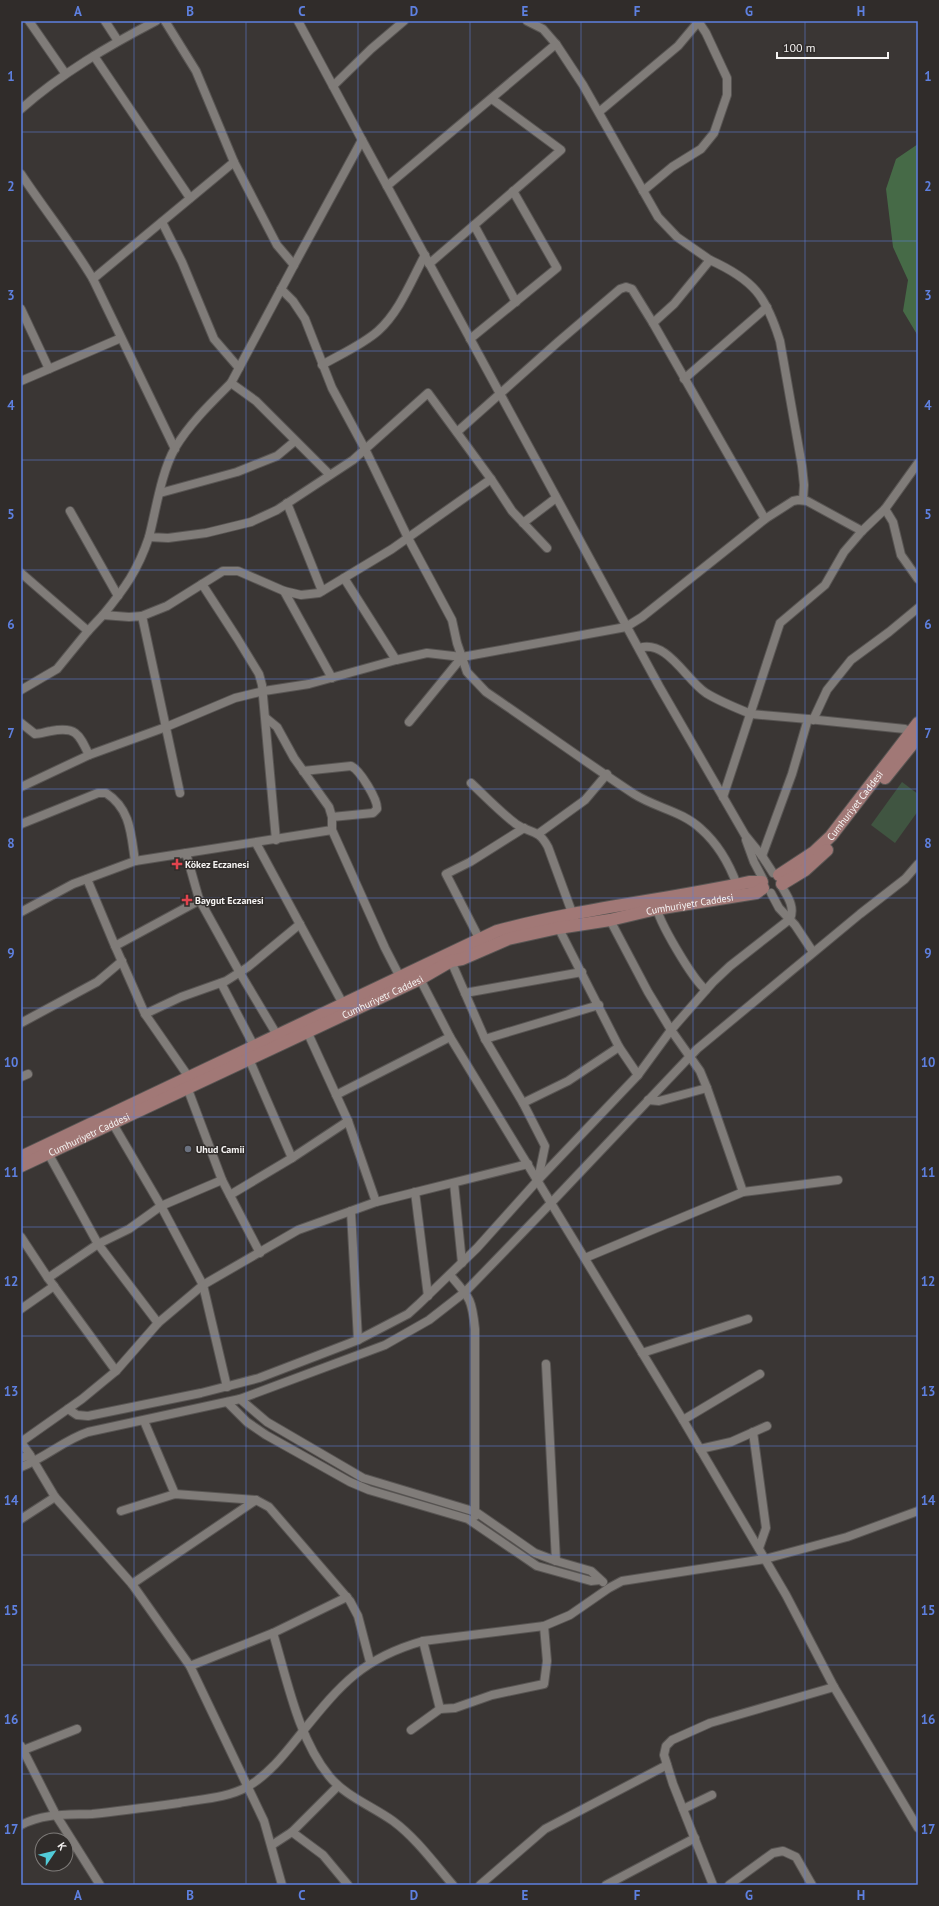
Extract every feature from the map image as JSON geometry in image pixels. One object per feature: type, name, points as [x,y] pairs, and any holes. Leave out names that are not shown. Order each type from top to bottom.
[{"type":"main road","name":"Cumhuriyet Caddesi","points":[[779,880],[814,852],[831,836],[916,732]]},
{"type":"main road","points":[[21,1157],[254,1053],[277,1035],[305,1028],[343,1004],[402,981],[482,944],[497,931],[552,917],[656,904],[749,882],[765,886]]},
{"type":"main road","name":"Cumhuriyetr Caddesi","points":[[254,1053],[402,981],[420,979],[451,961],[462,959],[482,944],[558,928],[610,920],[656,904],[750,894],[765,886]]},
{"type":"main road","name":"Cumhuriyetr Caddesi","points":[[21,1166],[113,1124],[187,1082]]},
{"type":"street","points":[[29,21],[65,73]]},
{"type":"street","points":[[105,21],[118,41]]},
{"type":"street","points":[[21,109],[65,73],[118,41],[156,21]]},
{"type":"street","points":[[165,21],[196,71],[234,162],[277,245],[294,265]]},
{"type":"street","points":[[68,1409],[78,1415],[88,1416],[227,1387],[259,1378],[358,1340],[401,1318],[428,1296],[462,1263],[538,1180],[638,1075],[671,1030],[706,990],[730,966],[790,919],[792,909],[779,880],[745,835],[626,627],[499,396],[425,255],[298,21]]},
{"type":"street","points":[[333,86],[371,49],[404,21]]},
{"type":"street","points":[[527,21],[543,29],[556,44],[599,112],[658,217],[668,229],[710,260],[751,284],[767,307],[780,341],[802,466],[804,485],[803,500]]},
{"type":"street","points":[[599,112],[678,46],[699,21],[727,78],[727,95],[714,133],[701,149],[672,167],[643,191]]},
{"type":"street","points":[[387,186],[556,44]]},
{"type":"street","points":[[94,56],[190,198]]},
{"type":"street","points":[[429,264],[561,150],[492,99]]},
{"type":"street","points":[[21,690],[57,669],[118,596],[141,560],[160,493],[175,449],[196,418],[231,383],[362,140]]},
{"type":"street","points":[[92,279],[234,162]]},
{"type":"street","points":[[21,174],[43,208],[76,251],[92,279],[175,449]]},
{"type":"street","points":[[470,339],[557,268],[514,191]]},
{"type":"street","points":[[162,222],[182,262],[214,339],[239,368]]},
{"type":"street","points":[[474,225],[516,302]]},
{"type":"street","points":[[322,365],[362,343],[378,331],[398,307],[425,255]]},
{"type":"street","points":[[653,323],[674,304],[710,260]]},
{"type":"street","points":[[457,432],[558,342],[623,288],[629,288],[635,292],[765,519]]},
{"type":"street","points":[[281,289],[293,301],[305,319],[332,388],[365,449],[408,538],[452,620],[462,657],[468,672],[486,692],[636,795],[683,815],[702,829],[719,849],[727,862],[737,885]]},
{"type":"street","points":[[684,379],[767,307]]},
{"type":"street","points":[[21,309],[49,369]]},
{"type":"street","points":[[21,381],[121,338]]},
{"type":"street","points":[[231,383],[256,401],[330,475]]},
{"type":"street","points":[[148,537],[168,538],[206,533],[251,522],[287,504],[353,460],[428,393],[491,479],[512,511],[547,548]]},
{"type":"street","points":[[160,493],[237,472],[277,456],[295,441]]},
{"type":"street","points":[[723,797],[780,623],[784,618],[825,585],[842,555],[862,531],[886,508],[918,463]]},
{"type":"street","points":[[103,614],[129,617],[142,616],[167,606],[223,571],[238,571],[284,591],[301,595],[322,591],[408,538],[491,479]]},
{"type":"street","points":[[523,523],[556,498]]},
{"type":"street","points":[[21,787],[89,755],[166,727],[235,698],[264,691],[309,684],[426,653],[462,657],[626,627],[642,617],[765,519],[793,501],[803,500],[862,531]]},
{"type":"street","points":[[287,504],[322,591]]},
{"type":"street","points":[[886,508],[893,522],[900,555],[918,579]]},
{"type":"street","points":[[70,511],[118,596]]},
{"type":"street","points":[[21,574],[88,632]]},
{"type":"street","points":[[344,578],[396,660]]},
{"type":"street","points":[[202,584],[259,674],[264,691],[276,840]]},
{"type":"street","points":[[284,591],[332,678]]},
{"type":"street","points":[[762,856],[810,719],[827,690],[851,660],[918,608]]},
{"type":"street","points":[[142,616],[180,793]]},
{"type":"street","points":[[639,648],[647,646],[656,649],[679,666],[706,693],[751,714],[905,729],[916,732]]},
{"type":"street","points":[[409,722],[462,657]]},
{"type":"street","points":[[266,718],[277,727],[303,771],[327,804],[332,817],[332,830],[402,981]]},
{"type":"street","points":[[21,723],[35,734],[63,729],[73,731],[82,740],[89,755]]},
{"type":"street","points":[[303,771],[351,766],[360,773],[376,803],[377,809],[373,813],[332,817]]},
{"type":"street","points":[[538,834],[585,800],[606,774]]},
{"type":"street","points":[[471,784],[514,823],[538,834],[548,847],[577,926]]},
{"type":"street","points":[[22,821],[98,793],[106,793],[126,815],[135,861]]},
{"type":"street","points":[[482,944],[446,874],[470,862],[524,828]]},
{"type":"street","points":[[21,912],[73,884],[135,861],[332,830]]},
{"type":"street","points":[[745,835],[754,862],[765,886],[778,908],[790,919],[814,952]]},
{"type":"street","points":[[256,843],[343,1004]]},
{"type":"street","points":[[186,853],[200,900],[240,973],[277,1035]]},
{"type":"street","points":[[21,1467],[32,1458],[79,1435],[240,1400],[385,1345],[429,1320],[465,1292],[690,1056],[814,952],[905,879],[918,864]]},
{"type":"street","points":[[765,886],[767,874],[779,880]]},
{"type":"street","points":[[87,879],[145,1014],[187,1082],[222,1180],[260,1253]]},
{"type":"street","points":[[765,886],[777,892],[779,880]]},
{"type":"street","points":[[115,946],[200,900]]},
{"type":"street","points":[[656,904],[666,928],[696,979],[706,990]]},
{"type":"street","points":[[552,917],[582,972],[619,1047],[638,1075]]},
{"type":"street","points":[[610,920],[648,992],[671,1030],[690,1056],[708,1088],[743,1192]]},
{"type":"street","points":[[145,1014],[181,997],[221,983],[240,973],[300,924]]},
{"type":"street","points":[[21,1023],[97,982],[122,961]]},
{"type":"street","points":[[451,961],[485,1039],[523,1103],[545,1146],[538,1180]]},
{"type":"street","points":[[465,994],[582,972]]},
{"type":"street","points":[[420,979],[450,1036],[684,1420],[759,1548],[834,1687],[918,1828]]},
{"type":"street","points":[[221,983],[254,1053],[292,1158]]},
{"type":"street","points":[[485,1039],[599,1005]]},
{"type":"street","points":[[305,1028],[348,1121],[376,1202]]},
{"type":"street","points":[[336,1095],[450,1036]]},
{"type":"street","points":[[523,1103],[568,1081],[619,1047]]},
{"type":"street","points":[[648,1100],[660,1101],[708,1088]]},
{"type":"street","points":[[230,1195],[292,1158],[348,1121]]},
{"type":"street","points":[[113,1124],[161,1206],[203,1285],[227,1387]]},
{"type":"street","points":[[48,1153],[98,1244],[158,1323]]},
{"type":"street","points":[[282,1885],[272,1845],[259,1809],[190,1666],[132,1584],[55,1497],[21,1442],[68,1409],[116,1371],[158,1323],[203,1285],[298,1230],[376,1202],[528,1164]]},
{"type":"street","points":[[48,1278],[98,1244],[129,1229],[161,1206],[222,1180]]},
{"type":"street","points":[[586,1258],[743,1192],[838,1180]]},
{"type":"street","points":[[454,1183],[462,1263]]},
{"type":"street","points":[[415,1192],[428,1296]]},
{"type":"street","points":[[351,1211],[358,1340]]},
{"type":"street","points":[[21,1237],[48,1278],[116,1371]]},
{"type":"street","points":[[450,1275],[465,1292],[472,1305],[475,1329],[476,1512],[474,1522]]},
{"type":"street","points":[[21,1309],[54,1286]]},
{"type":"street","points":[[642,1353],[748,1319]]},
{"type":"street","points":[[546,1364],[556,1561]]},
{"type":"street","points":[[684,1420],[760,1374]]},
{"type":"street","points":[[240,1400],[267,1422],[363,1478],[476,1512],[525,1547],[556,1561],[591,1571],[609,1588]]},
{"type":"street","points":[[227,1402],[248,1422],[266,1435],[350,1482],[369,1490],[474,1522],[524,1559],[537,1566],[591,1582],[600,1580]]},
{"type":"street","points":[[144,1421],[175,1494]]},
{"type":"street","points":[[700,1449],[731,1442],[767,1426]]},
{"type":"street","points":[[753,1432],[766,1528],[759,1548]]},
{"type":"street","points":[[21,1458],[32,1458]]},
{"type":"street","points":[[121,1511],[175,1494],[256,1500],[263,1503],[276,1512],[347,1597],[356,1611],[370,1662]]},
{"type":"street","points":[[21,1519],[55,1497]]},
{"type":"street","points":[[132,1584],[256,1500]]},
{"type":"street","points":[[21,1825],[49,1815],[92,1814],[175,1803],[228,1794],[247,1786],[263,1775],[285,1754],[338,1688],[370,1662],[393,1651],[423,1641],[544,1626],[575,1612],[609,1588],[622,1581],[765,1559],[847,1537],[918,1511]]},
{"type":"street","points":[[190,1666],[273,1633],[347,1597]]},
{"type":"street","points":[[411,1730],[440,1709],[455,1708],[492,1696],[544,1684],[546,1661],[544,1626]]},
{"type":"street","points":[[273,1633],[303,1731],[320,1765],[338,1786],[393,1821],[404,1830],[453,1885]]},
{"type":"street","points":[[423,1641],[440,1709]]},
{"type":"street","points":[[714,1885],[667,1765],[664,1755],[666,1746],[672,1740],[693,1730],[834,1687]]},
{"type":"street","points":[[77,1728],[22,1749],[56,1815],[100,1885]]},
{"type":"street","points":[[480,1885],[545,1829],[667,1765]]},
{"type":"street","points":[[272,1845],[292,1832],[338,1786]]},
{"type":"street","points":[[683,1809],[712,1795]]},
{"type":"street","points":[[292,1832],[323,1855],[348,1885]]},
{"type":"street","points":[[606,1885],[695,1838]]},
{"type":"street","points":[[729,1885],[773,1853],[783,1851],[796,1857],[812,1885]]},
{"type":"green space","points":[[918,144],[918,336],[903,311],[908,280],[893,247],[886,189],[896,159]]},
{"type":"green space","points":[[902,782],[918,794],[918,811],[895,843],[871,825]]},
{"type":"place","name":"Kökez Eczanesi","points":[[177,864]]},
{"type":"place","name":"Baygut Eczanesi","points":[[187,900]]},
{"type":"place","name":"Uhud Camii","points":[[188,1149]]}]
